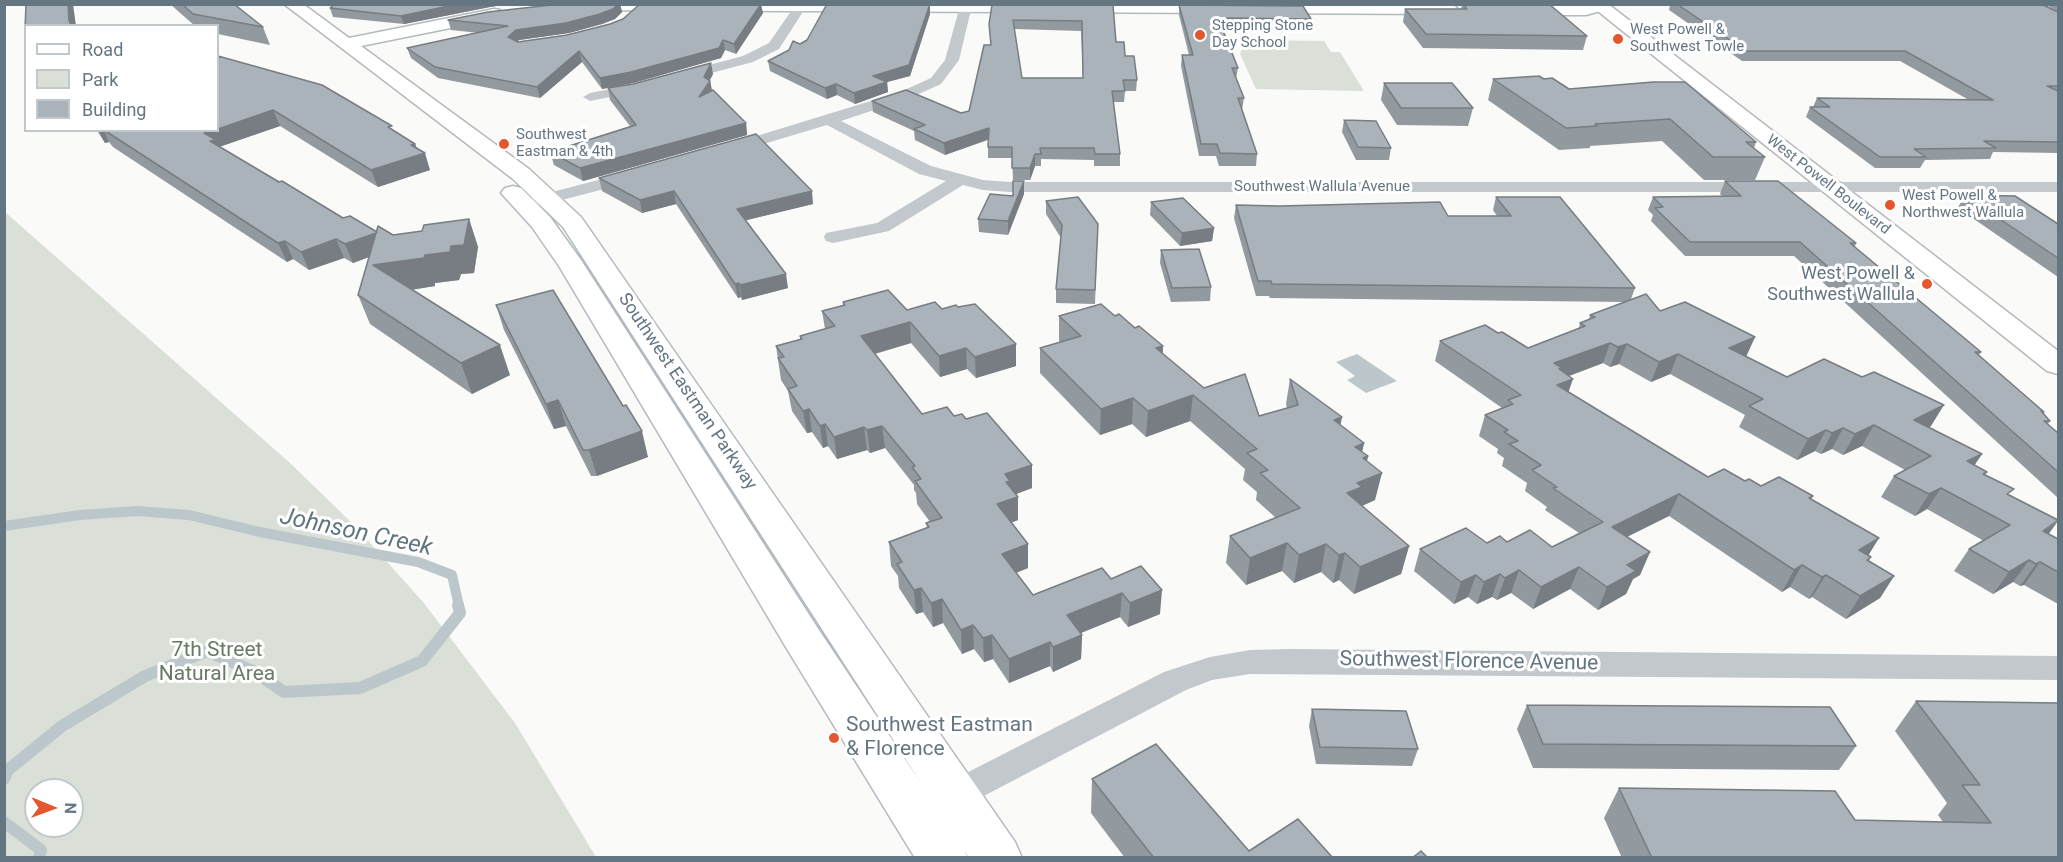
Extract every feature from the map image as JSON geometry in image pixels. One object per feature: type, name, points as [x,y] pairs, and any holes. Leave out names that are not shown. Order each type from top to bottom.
[{"type":"main road","name":"Southwest Eastman Parkway","points":[[292,4],[343,51],[481,168],[572,222],[935,805],[997,858]]},
{"type":"main road","points":[[555,7],[801,5],[1463,9]]},
{"type":"main road","points":[[1497,10],[1586,10],[1599,5]]},
{"type":"main road","name":"West Powell Boulevard","points":[[1599,5],[2058,365]]},
{"type":"main road","name":"Southwest Eastman Parkway","points":[[273,7],[343,51],[389,75],[521,174],[536,201]]},
{"type":"main road","points":[[343,51],[513,11]]},
{"type":"main road","name":"Southwest Eastman Parkway","points":[[935,805],[943,858]]},
{"type":"street","points":[[629,17],[642,5]]},
{"type":"street","points":[[590,97],[659,83],[763,53],[781,39],[801,5]]},
{"type":"street","points":[[718,152],[905,95],[936,81],[952,60],[964,13],[971,6]]},
{"type":"street","name":"Southwest Wallula Avenue","points":[[828,120],[925,170],[982,185],[1010,187],[2058,187]]},
{"type":"street","points":[[536,201],[652,170]]},
{"type":"street","points":[[833,237],[883,227],[959,180]]},
{"type":"street","name":"Southwest Florence Avenue","points":[[935,805],[1174,681],[1210,669],[1250,662],[2058,668]]},
{"type":"green space","points":[[1246,40],[1324,41],[1331,52],[1340,52],[1364,91],[1256,89],[1240,54]]},
{"type":"green space","name":"7th Street Natural Area","points":[[5,212],[290,463],[354,525],[423,602],[515,723],[596,857],[5,857]]},
{"type":"shaded area","points":[[1357,354],[1397,381],[1366,393],[1347,380],[1355,376],[1336,362]]},
{"type":"building","points":[[26,4],[68,4],[71,24],[25,24]]},
{"type":"building","points":[[182,4],[234,4],[263,27],[193,14]]},
{"type":"building","points":[[335,4],[458,4],[401,16],[330,8]]},
{"type":"building","points":[[560,4],[618,4],[613,9],[600,14],[566,23],[516,30],[508,37],[518,42],[567,35],[623,19],[640,4],[761,4],[734,44],[723,40],[719,48],[600,78],[579,51],[537,87],[435,67],[407,48],[508,26],[448,20],[488,12]]},
{"type":"building","points":[[827,4],[930,4],[909,65],[873,76],[887,82],[854,93],[836,84],[825,88],[768,61],[789,50],[793,41],[800,44],[807,40]]},
{"type":"building","points":[[1463,4],[1549,4],[1587,36],[1426,34],[1405,9],[1467,9]]},
{"type":"building","points":[[1677,4],[2041,4],[2058,12],[2058,86],[2047,86],[2058,91],[2058,142],[1984,141],[1996,148],[1914,149],[1926,157],[1880,157],[1810,107],[1830,107],[1817,98],[1993,100],[1905,51],[1746,51]]},
{"type":"building","points":[[992,5],[1113,5],[1116,42],[1124,42],[1125,56],[1134,56],[1137,80],[1123,80],[1125,91],[1112,91],[1120,154],[1095,154],[1094,148],[1040,148],[1041,154],[1035,154],[1030,168],[1012,168],[1012,147],[988,147],[989,128],[944,143],[914,129],[925,125],[872,101],[906,90],[961,113],[969,111],[984,45],[991,45],[989,24]],"holes":[[[1013,20],[1082,21],[1083,78],[1022,78]]]},
{"type":"building","points":[[1179,5],[1303,6],[1311,19],[1218,18],[1238,68],[1232,68],[1244,98],[1238,98],[1257,154],[1220,153],[1217,144],[1201,144],[1182,55],[1193,55]]},
{"type":"building","points":[[219,56],[322,85],[392,126],[388,127],[425,153],[371,170],[273,110],[219,129]]},
{"type":"building","points":[[711,63],[704,77],[710,81],[699,97],[713,90],[746,123],[580,168],[550,152],[636,125],[608,88],[633,84]]},
{"type":"building","points":[[1539,76],[1544,79],[1552,78],[1569,89],[1653,82],[1685,82],[1756,142],[1746,142],[1765,157],[1713,157],[1670,119],[1566,128],[1493,79]]},
{"type":"building","points":[[1384,83],[1452,83],[1473,108],[1401,108]]},
{"type":"building","points":[[1344,120],[1376,121],[1391,148],[1358,147]]},
{"type":"building","points":[[107,132],[207,132],[204,133],[216,140],[210,141],[279,182],[282,181],[343,218],[350,216],[377,232],[345,244],[336,239],[301,252],[285,241],[278,243]]},
{"type":"building","points":[[756,134],[812,191],[737,209],[786,274],[740,285],[735,284],[674,191],[640,200],[599,178]]},
{"type":"building","points":[[1013,181],[1024,181],[1008,221],[978,219],[990,194],[1013,196]]},
{"type":"building","points":[[1725,181],[1778,181],[1856,243],[1850,243],[1981,352],[1975,352],[2044,412],[2041,411],[2050,421],[2044,421],[2058,433],[2058,472],[1800,242],[1690,242],[1655,208],[1663,207],[1653,197],[1741,196]]},
{"type":"building","points":[[1964,195],[2015,196],[2058,224],[2058,258]]},
{"type":"building","points":[[1078,197],[1098,224],[1095,290],[1056,289],[1062,225],[1046,201]]},
{"type":"building","points":[[1496,197],[1560,197],[1635,288],[1272,284],[1271,281],[1258,281],[1236,205],[1440,202],[1448,216],[1511,216]]},
{"type":"building","points":[[1183,198],[1214,228],[1182,233],[1151,202]]},
{"type":"building","points":[[469,219],[464,245],[451,246],[450,252],[373,265],[500,345],[461,363],[358,295],[378,226],[393,235],[422,231],[424,225]]},
{"type":"building","points":[[1199,249],[1211,287],[1172,288],[1161,250]]},
{"type":"building","points":[[553,290],[623,406],[626,405],[642,431],[589,450],[583,450],[558,400],[546,404],[496,305]]},
{"type":"building","points":[[888,290],[907,310],[935,302],[942,309],[956,305],[958,307],[975,304],[1016,344],[975,357],[966,348],[939,356],[910,322],[861,336],[922,414],[947,407],[954,416],[962,414],[966,419],[987,413],[1032,465],[1005,474],[1010,481],[1006,482],[1018,497],[997,504],[1028,544],[1002,554],[1033,595],[1102,568],[1111,579],[1141,566],[1162,590],[1130,603],[1122,593],[1067,615],[1082,635],[1053,647],[1050,642],[1009,659],[992,635],[983,638],[973,625],[961,630],[942,599],[931,603],[921,588],[914,590],[897,564],[902,562],[889,542],[929,527],[926,523],[942,518],[915,481],[921,479],[912,467],[915,466],[882,426],[867,430],[864,427],[834,437],[825,424],[820,426],[809,409],[803,411],[788,389],[797,386],[778,358],[784,357],[776,346],[835,326],[822,311],[845,305],[843,302]]},
{"type":"building","points":[[1646,294],[1660,311],[1685,302],[1755,337],[1729,348],[1787,377],[1824,359],[1862,377],[1874,372],[1944,405],[1914,420],[1982,454],[1967,461],[1987,472],[1983,474],[2014,489],[2007,494],[2058,520],[2043,531],[2058,539],[2058,572],[2040,562],[2036,564],[2029,560],[2009,572],[1969,549],[2010,525],[1941,488],[1929,494],[1894,476],[1931,456],[1874,425],[1855,434],[1843,428],[1832,433],[1826,430],[1808,439],[1749,406],[1763,399],[1678,354],[1659,362],[1627,344],[1618,347],[1610,343],[1554,363],[1573,379],[1557,385],[1708,477],[1724,469],[1745,481],[1749,479],[1761,486],[1779,477],[1813,496],[1809,498],[1879,538],[1859,550],[1871,557],[1867,560],[1894,576],[1860,596],[1826,575],[1822,577],[1802,565],[1794,570],[1679,494],[1612,527],[1650,552],[1627,565],[1636,571],[1607,587],[1579,567],[1541,587],[1519,570],[1505,578],[1500,574],[1484,582],[1476,575],[1461,582],[1420,549],[1466,528],[1487,543],[1500,536],[1507,542],[1530,530],[1552,547],[1603,522],[1553,488],[1557,487],[1532,470],[1541,465],[1509,444],[1518,441],[1504,432],[1508,430],[1485,415],[1513,404],[1508,400],[1521,395],[1440,341],[1485,325],[1498,333],[1502,332],[1528,348],[1585,326],[1580,323],[1595,317],[1590,315]]},
{"type":"building","points":[[1101,304],[1115,316],[1119,314],[1135,328],[1139,326],[1163,346],[1156,348],[1204,388],[1245,374],[1259,416],[1298,405],[1290,379],[1342,417],[1334,420],[1364,443],[1355,447],[1368,456],[1363,458],[1382,473],[1357,483],[1362,487],[1347,493],[1409,546],[1360,567],[1345,553],[1339,555],[1326,544],[1299,555],[1287,543],[1250,558],[1230,536],[1300,508],[1260,473],[1268,470],[1247,453],[1257,449],[1193,395],[1148,411],[1133,398],[1101,409],[1040,348],[1081,336],[1059,316]]},
{"type":"building","points":[[1916,701],[2058,703],[2058,858],[1652,858],[1619,788],[1835,791],[1855,820],[1991,823],[1962,785],[1980,785]]},
{"type":"building","points":[[1527,705],[1830,707],[1856,746],[1543,744]]},
{"type":"building","points":[[1312,709],[1406,711],[1418,749],[1320,747]]},
{"type":"building","points":[[1156,744],[1249,851],[1298,819],[1333,858],[1154,858],[1092,779]]},
{"type":"building","points":[[1421,851],[1428,858],[1412,858]]},
{"type":"waterway","name":"Johnson Creek","points":[[4,526],[80,515],[137,511],[189,515],[260,532],[418,562],[452,575],[459,606]]},
{"type":"waterway","name":"Johnson Creek","points":[[4,779],[8,770],[62,726],[145,676],[207,651],[255,672],[284,692],[360,688],[422,661],[460,613],[458,605]]},
{"type":"waterway","name":"Johnson Creek","points":[[4,822],[41,850],[39,858]]},
{"type":"place","name":"Stepping Stone Day School","points":[[1200,35]]},
{"type":"place","name":"West Powell & Southwest Towle","points":[[1618,39]]},
{"type":"place","name":"Southwest Eastman & 4th","points":[[504,144]]},
{"type":"place","name":"West Powell & Northwest Wallula","points":[[1890,205]]},
{"type":"place","name":"West Powell & Southwest Wallula","points":[[1927,284]]},
{"type":"place","name":"Southwest Eastman & Florence","points":[[834,738]]}]
